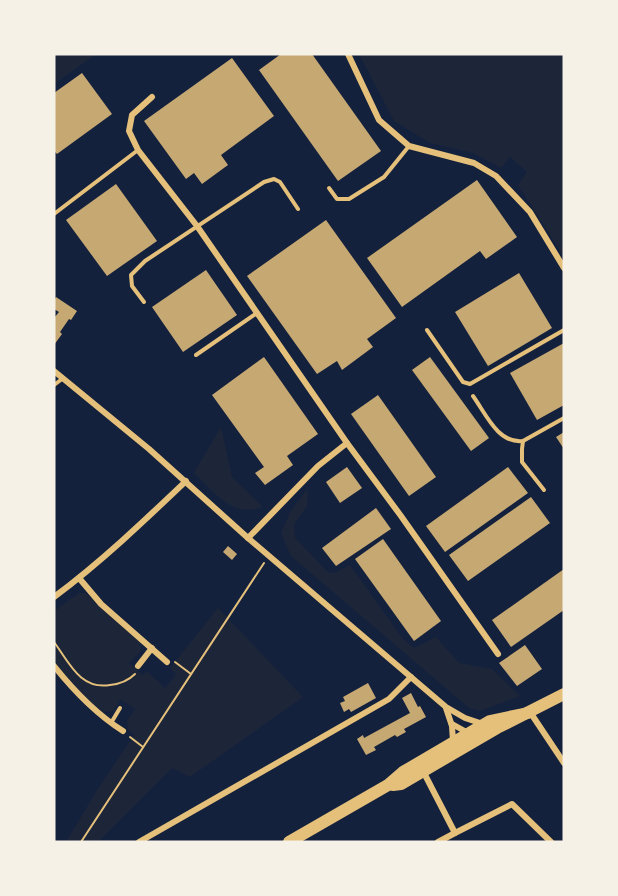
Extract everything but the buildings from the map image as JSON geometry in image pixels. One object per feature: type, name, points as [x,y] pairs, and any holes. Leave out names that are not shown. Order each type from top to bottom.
[{"type":"main road","points":[[388,785],[401,784],[485,730],[529,712],[564,694]]},
{"type":"main road","points":[[289,842],[388,785],[403,772],[469,733],[485,730]]},
{"type":"street","points":[[348,54],[379,120],[409,146],[474,163],[496,176],[530,212],[564,268]]},
{"type":"street","points":[[152,97],[132,115],[129,131],[138,150],[197,226],[347,443],[498,654]]},
{"type":"street","points":[[54,371],[150,448],[248,537],[411,678],[446,707],[485,730]]},
{"type":"street","points":[[248,537],[318,466],[347,443]]},
{"type":"street","points":[[54,597],[79,578],[186,481]]},
{"type":"street","points":[[79,578],[101,604],[167,662]]},
{"type":"street","points":[[138,666],[152,648]]},
{"type":"street","points":[[54,666],[88,704],[123,731]]},
{"type":"street","points":[[139,842],[389,699],[411,678]]},
{"type":"street","points":[[446,707],[452,724],[453,743]]},
{"type":"street","points":[[529,712],[564,764]]},
{"type":"street","points":[[452,724],[469,733]]},
{"type":"street","points":[[423,771],[455,833]]},
{"type":"street","points":[[438,842],[512,804],[551,842]]},
{"type":"lane","points":[[329,188],[337,199],[350,200],[384,177],[409,146]]},
{"type":"lane","points":[[54,214],[138,150]]},
{"type":"lane","points":[[144,302],[132,286],[131,275],[145,261],[264,182],[274,178],[280,182],[298,209]]},
{"type":"lane","points":[[196,355],[257,312]]},
{"type":"lane","points":[[427,330],[463,382],[471,384],[564,330]]},
{"type":"lane","points":[[54,385],[63,378]]},
{"type":"lane","points":[[473,396],[499,434],[516,442],[523,441],[564,418]]},
{"type":"lane","points":[[523,441],[522,462],[544,490]]},
{"type":"lane","points":[[111,723],[120,708]]},
{"type":"path","points":[[81,842],[269,555]]},
{"type":"path","points":[[54,642],[77,674],[92,685],[106,686],[130,680],[138,666]]},
{"type":"path","points":[[167,662],[174,660],[191,674]]},
{"type":"path","points":[[123,731],[143,747]]},
{"type":"shaded area","points":[[54,54],[96,54],[54,84]]},
{"type":"shaded area","points":[[359,54],[564,54],[564,257],[518,185],[527,172],[510,157],[501,168],[473,153],[430,143],[394,121]]},
{"type":"shaded area","points":[[221,427],[232,477],[263,507],[252,510],[233,506],[225,502],[194,473]]},
{"type":"shaded area","points":[[308,488],[307,506],[294,525],[295,538],[329,573],[350,565],[403,639],[414,648],[436,637],[459,663],[492,669],[520,696],[480,711],[469,708],[291,556],[281,533],[290,512]]},
{"type":"shaded area","points":[[79,593],[85,593],[140,641],[141,651],[129,663],[143,675],[147,671],[165,688],[176,674],[170,668],[218,608],[303,697],[190,777],[172,768],[98,842],[66,842],[134,735],[128,729],[127,721],[135,709],[120,699],[114,711],[100,712],[63,675],[54,661],[54,611]]}]
